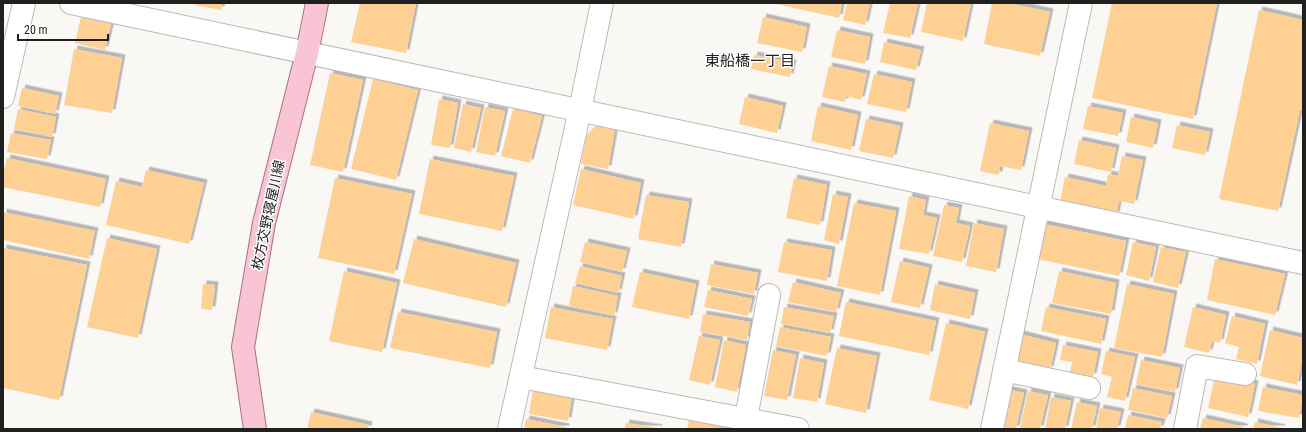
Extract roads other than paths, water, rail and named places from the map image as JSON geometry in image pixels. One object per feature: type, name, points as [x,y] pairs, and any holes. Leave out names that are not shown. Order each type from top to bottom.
[{"type":"main road","name":"枚方交野寝屋川線","points":[[255,429],[243,347],[264,223],[307,53],[317,3]]},
{"type":"street","points":[[3,97],[24,3]]},
{"type":"street","points":[[71,3],[1303,263]]},
{"type":"street","points":[[509,429],[580,110],[602,3]]},
{"type":"street","points":[[992,429],[1081,3]]},
{"type":"street","points":[[745,424],[769,295]]},
{"type":"street","points":[[1185,429],[1197,366],[1245,374]]},
{"type":"street","points":[[1004,370],[1089,388]]},
{"type":"street","points":[[521,377],[745,424],[798,429]]},
{"type":"district","name":"東船橋一丁目","points":[[750,61]]}]
